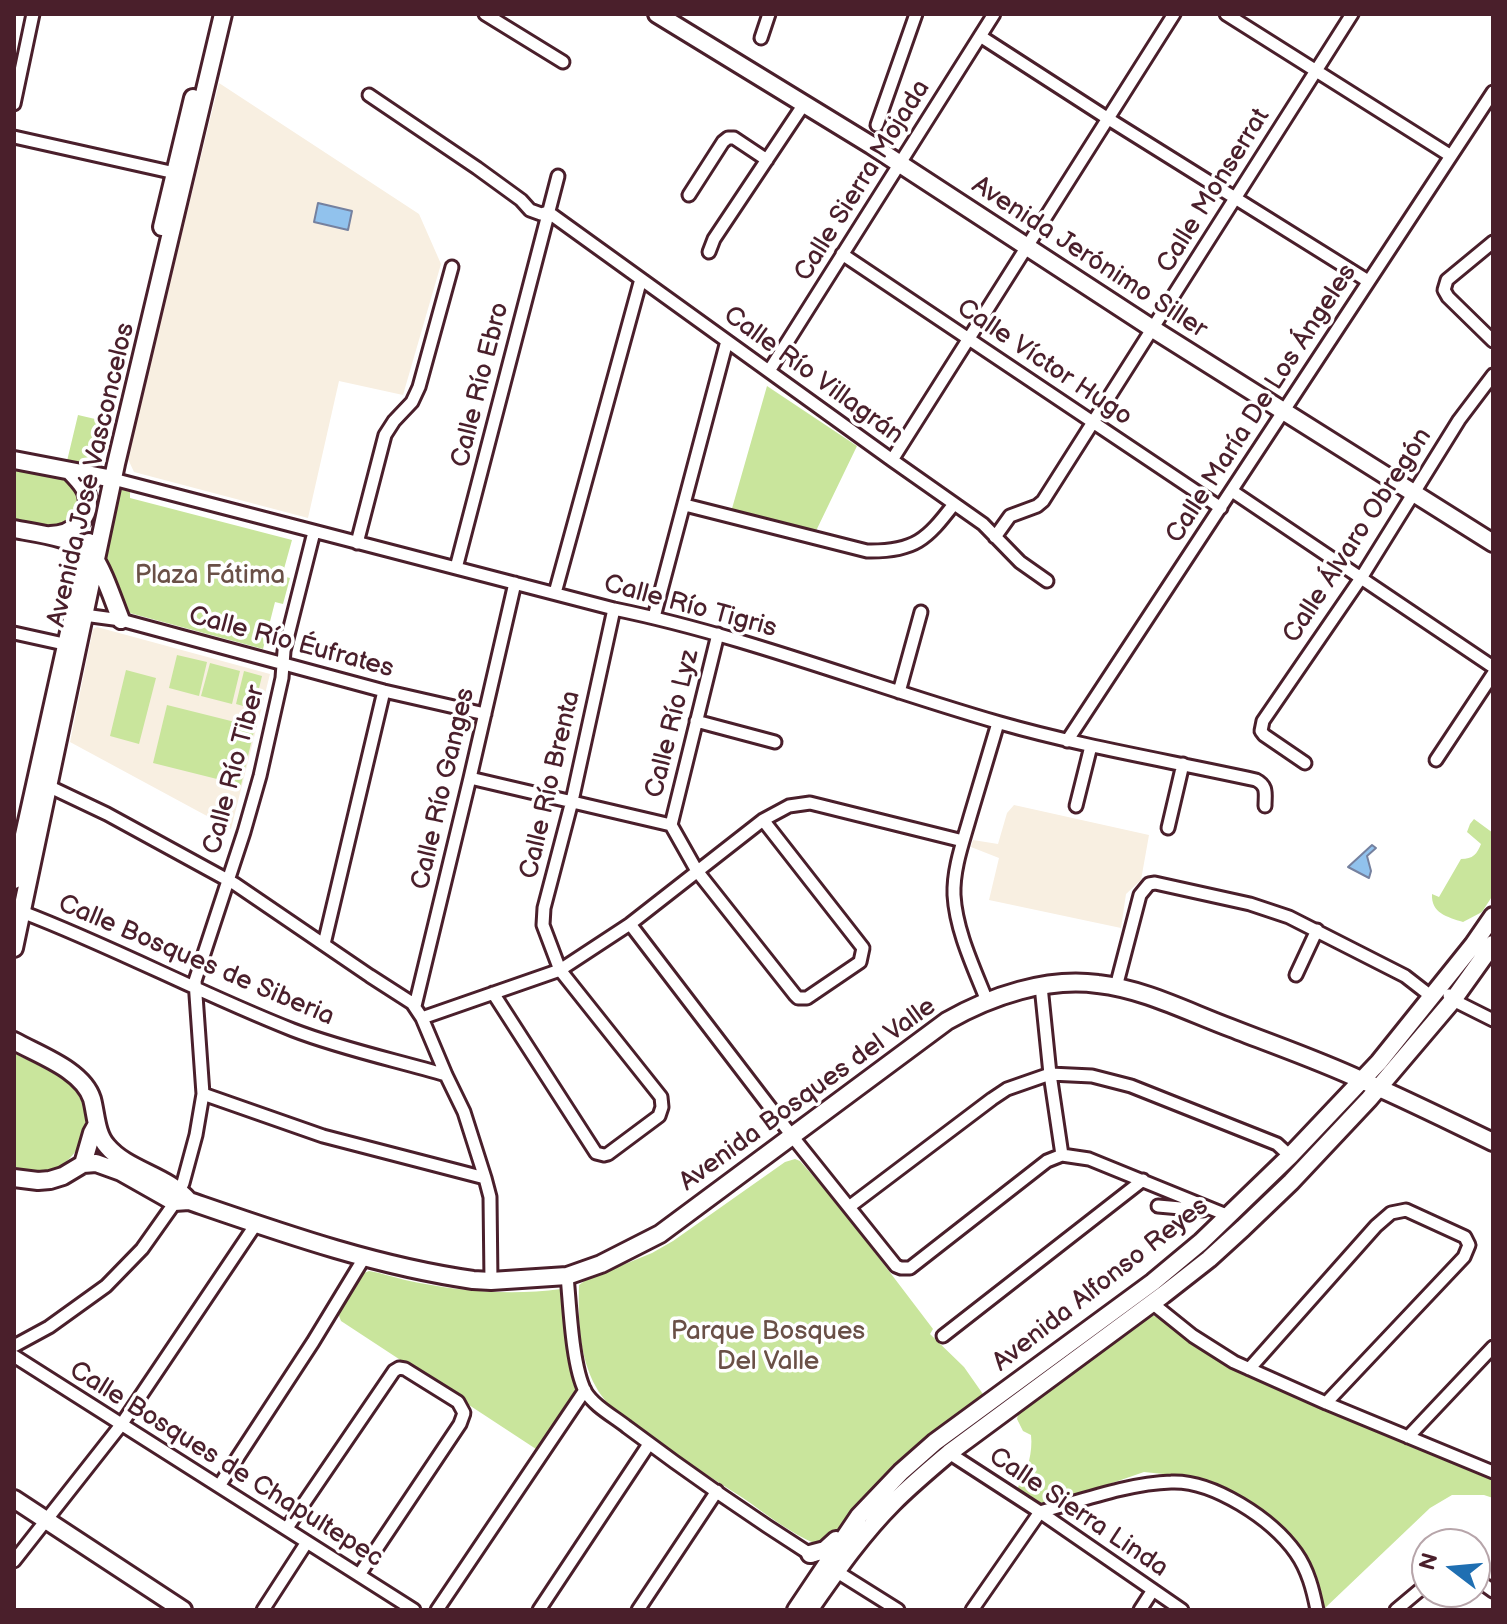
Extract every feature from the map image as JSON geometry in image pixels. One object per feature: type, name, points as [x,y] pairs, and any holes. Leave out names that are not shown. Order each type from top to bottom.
[{"type":"main road","name":"Avenida José Vasconcelos","points":[[14,946],[22,912],[19,869],[212,14]]},
{"type":"main road","name":"Avenida José Vasconcelos","points":[[108,478],[223,14]]},
{"type":"main road","name":"Avenida Jerónimo Siller","points":[[657,14],[900,164],[1153,329],[1493,543]]},
{"type":"main road","points":[[14,460],[108,478]]},
{"type":"main road","points":[[14,529],[49,535],[73,530],[85,516],[88,504],[86,492],[70,471]]},
{"type":"main road","points":[[49,535],[92,556],[121,620]]},
{"type":"main road","name":"Avenida José Vasconcelos","points":[[19,869],[48,786],[72,645],[84,615],[92,556]]},
{"type":"main road","name":"Avenida Alfonso Reyes","points":[[809,1610],[859,1516],[901,1472],[935,1442],[1153,1282],[1222,1213],[1290,1156],[1379,1062],[1493,916]]},
{"type":"main road","name":"Avenida Alfonso Reyes","points":[[796,1610],[831,1567],[894,1501],[949,1453],[1152,1303],[1243,1228],[1360,1109],[1453,1000],[1493,944]]},
{"type":"main road","name":"Avenida Bosques del Valle","points":[[83,1164],[91,1162],[112,1167],[181,1198],[364,1258],[455,1278],[491,1281],[567,1276],[601,1264],[660,1234],[934,1029],[963,1012],[987,1001],[1041,986],[1078,983],[1097,983],[1154,998],[1362,1080],[1493,1142]]},
{"type":"main road","name":"Avenida Bosques del Valle","points":[[14,1041],[77,1077],[91,1095],[103,1141],[114,1153],[181,1198]]},
{"type":"main road","points":[[1316,1061],[1339,1083],[1343,1101]]},
{"type":"main road","points":[[1360,1109],[1385,1102],[1408,1102]]},
{"type":"main road","points":[[14,1178],[50,1180],[83,1164],[97,1124]]},
{"type":"main road","points":[[14,1499],[179,1609]]},
{"type":"main road","points":[[810,1554],[825,1550],[859,1516]]},
{"type":"street","points":[[14,104],[33,14]]},
{"type":"street","points":[[485,14],[563,62]]},
{"type":"street","points":[[761,38],[769,14]]},
{"type":"street","points":[[877,125],[916,14]]},
{"type":"street","name":"Calle Sierra Mojada","points":[[769,371],[994,14]]},
{"type":"street","points":[[892,460],[1174,14]]},
{"type":"street","points":[[1226,14],[1451,156]]},
{"type":"street","name":"Calle Monserrat","points":[[995,537],[1010,516],[1040,504],[1352,14]]},
{"type":"street","points":[[980,36],[1368,281]]},
{"type":"street","name":"Calle María De Los Ángeles","points":[[1067,741],[1493,92]]},
{"type":"street","name":"Calle Río Villagrán","points":[[369,95],[477,168],[530,210],[541,214],[548,212],[983,524],[1020,562],[1047,581]]},
{"type":"street","points":[[709,252],[714,239],[804,104]]},
{"type":"street","points":[[14,137],[175,173]]},
{"type":"street","points":[[689,195],[728,138],[734,138],[767,160]]},
{"type":"street","name":"Calle Río Ebro","points":[[456,568],[558,176]]},
{"type":"street","points":[[1493,242],[1447,280],[1444,290],[1493,341]]},
{"type":"street","name":"Calle Víctor Hugo","points":[[842,254],[1221,508]]},
{"type":"street","points":[[357,543],[381,445],[389,428],[412,402],[419,387],[452,267]]},
{"type":"street","points":[[555,593],[641,279]]},
{"type":"street","points":[[654,617],[727,341]]},
{"type":"street","name":"Calle Álvaro Obregón","points":[[1305,763],[1264,735],[1261,731],[1263,721],[1361,578],[1459,420],[1493,375]]},
{"type":"street","name":"Calle Río Tigris","points":[[108,478],[718,634],[998,723],[1067,741],[1256,780],[1265,787],[1265,806]]},
{"type":"street","points":[[1232,491],[1493,667]]},
{"type":"street","points":[[685,505],[867,551],[883,551],[899,549],[923,539],[954,504]]},
{"type":"street","name":"Calle Río Tiber","points":[[195,987],[260,776],[282,678],[284,651],[314,532]]},
{"type":"street","name":"Calle Río Ganges","points":[[415,1006],[515,583]]},
{"type":"street","name":"Calle Río Brenta","points":[[493,993],[593,1149],[600,1155],[608,1154],[659,1116],[661,1097],[560,970],[545,931],[543,916],[614,609]]},
{"type":"street","points":[[899,692],[921,612]]},
{"type":"street","name":"Calle Río Éufrates","points":[[84,615],[121,620],[384,691],[485,714]]},
{"type":"street","points":[[14,633],[72,645]]},
{"type":"street","name":"Calle Río Lyz","points":[[671,825],[718,634]]},
{"type":"street","points":[[1436,760],[1493,674]]},
{"type":"street","points":[[324,944],[384,691]]},
{"type":"street","points":[[696,721],[775,742]]},
{"type":"street","points":[[987,1001],[969,955],[954,895],[955,874],[963,841],[998,723]]},
{"type":"street","points":[[1076,806],[1091,746]]},
{"type":"street","points":[[1168,828],[1183,764]]},
{"type":"street","points":[[470,778],[671,825],[697,871],[795,995],[798,998],[810,996],[860,962],[863,953],[861,945],[763,820]]},
{"type":"street","points":[[48,786],[228,879],[415,1006],[464,1112],[485,1178],[490,1208],[491,1281]]},
{"type":"street","points":[[422,1018],[560,970],[630,924],[763,820],[789,806],[810,803],[963,841]]},
{"type":"street","points":[[1116,987],[1140,895],[1149,884],[1155,883],[1250,904],[1289,917],[1493,1020]]},
{"type":"street","name":"Calle Bosques de Siberia","points":[[22,912],[309,1036],[446,1075]]},
{"type":"street","points":[[630,924],[896,1266],[910,1268],[1047,1161],[1062,1155],[1089,1159],[1222,1213]]},
{"type":"street","points":[[1296,975],[1317,930]]},
{"type":"street","points":[[1041,986],[1062,1155]]},
{"type":"street","points":[[14,1346],[49,1327],[106,1286],[142,1249],[181,1198],[203,1094],[195,987]]},
{"type":"street","points":[[849,1207],[1007,1089],[1050,1074],[1092,1076],[1131,1086],[1277,1144],[1290,1156]]},
{"type":"street","points":[[203,1094],[323,1136],[485,1178]]},
{"type":"street","points":[[943,1336],[1143,1180]]},
{"type":"street","points":[[1158,1206],[1222,1213]]},
{"type":"street","points":[[1249,1369],[1391,1213],[1406,1210],[1465,1237],[1469,1245],[1464,1257],[1326,1403]]},
{"type":"street","points":[[14,1561],[121,1425],[256,1224]]},
{"type":"street","points":[[219,1486],[364,1258]]},
{"type":"street","points":[[567,1276],[576,1361],[585,1390],[601,1408],[717,1491],[898,1610]]},
{"type":"street","points":[[1152,1303],[1226,1358],[1493,1472]]},
{"type":"street","points":[[1408,1437],[1493,1347]]},
{"type":"street","name":"Calle Bosques de Chapultepec","points":[[14,1356],[414,1610]]},
{"type":"street","points":[[287,1528],[397,1369],[405,1369],[458,1402],[464,1410],[460,1424],[359,1575]]},
{"type":"street","points":[[437,1610],[585,1390]]},
{"type":"street","points":[[539,1610],[649,1444]]},
{"type":"street","name":"Calle Sierra Linda","points":[[949,1453],[1182,1610]]},
{"type":"street","points":[[972,1610],[1040,1512],[1171,1482],[1198,1485],[1232,1500],[1281,1536],[1305,1569],[1317,1610]]},
{"type":"street","points":[[638,1610],[717,1491]]},
{"type":"street","points":[[263,1610],[307,1542]]},
{"type":"street","points":[[1140,1610],[1153,1590]]},
{"type":"shaded area","points":[[219,83],[419,214],[441,264],[403,395],[339,381],[308,518],[134,472],[127,457]]},
{"type":"shaded area","points":[[97,627],[270,674],[231,829],[70,742],[93,629]]},
{"type":"shaded area","points":[[1014,805],[1149,835],[1141,880],[1126,894],[1121,928],[989,900],[999,858],[971,847],[973,840],[998,844],[1007,813]]},
{"type":"green space","points":[[767,386],[857,446],[815,533],[731,512]]},
{"type":"green space","points":[[78,415],[108,422],[95,466],[67,461]]},
{"type":"green space","points":[[14,469],[72,482],[85,502],[67,530],[14,523]]},
{"type":"green space","name":"Plaza Fátima","points":[[119,489],[130,492],[130,498],[292,540],[282,576],[290,578],[283,604],[275,602],[263,649],[126,612],[101,566]]},
{"type":"green space","points":[[177,655],[207,662],[199,696],[169,688]]},
{"type":"green space","points":[[210,663],[240,671],[232,704],[201,696]]},
{"type":"green space","points":[[126,670],[156,678],[139,744],[110,736]]},
{"type":"green space","points":[[244,671],[262,676],[254,709],[236,704]]},
{"type":"green space","points":[[167,705],[255,727],[241,785],[153,763]]},
{"type":"green space","points":[[1474,819],[1493,833],[1493,895],[1482,912],[1463,922],[1437,910],[1432,894],[1439,897],[1461,859],[1472,857],[1478,851],[1481,844],[1467,832]]},
{"type":"green space","points":[[14,1053],[65,1081],[77,1093],[84,1109],[82,1141],[62,1165],[47,1171],[31,1172],[14,1166]]},
{"type":"green space","name":"Parque Bosques Del Valle","points":[[795,1159],[841,1208],[933,1329],[930,1334],[964,1367],[985,1397],[888,1472],[827,1542],[816,1544],[778,1523],[615,1411],[601,1396],[590,1375],[579,1324],[579,1285],[673,1241],[785,1162]]},
{"type":"green space","points":[[369,1271],[463,1290],[566,1291],[581,1384],[536,1449],[341,1321],[338,1313],[364,1273]]},
{"type":"green space","points":[[1151,1315],[1163,1319],[1225,1362],[1493,1476],[1493,1498],[1452,1495],[1430,1508],[1325,1608],[1305,1562],[1282,1530],[1255,1505],[1202,1478],[1144,1472],[1037,1509],[1017,1498],[1031,1445],[1031,1435],[1023,1431],[1017,1419],[1019,1410]]},
{"type":"water","points":[[318,203],[352,211],[348,230],[314,222]]},
{"type":"water","points":[[1372,845],[1376,848],[1367,856],[1371,871],[1369,878],[1348,867]]}]
